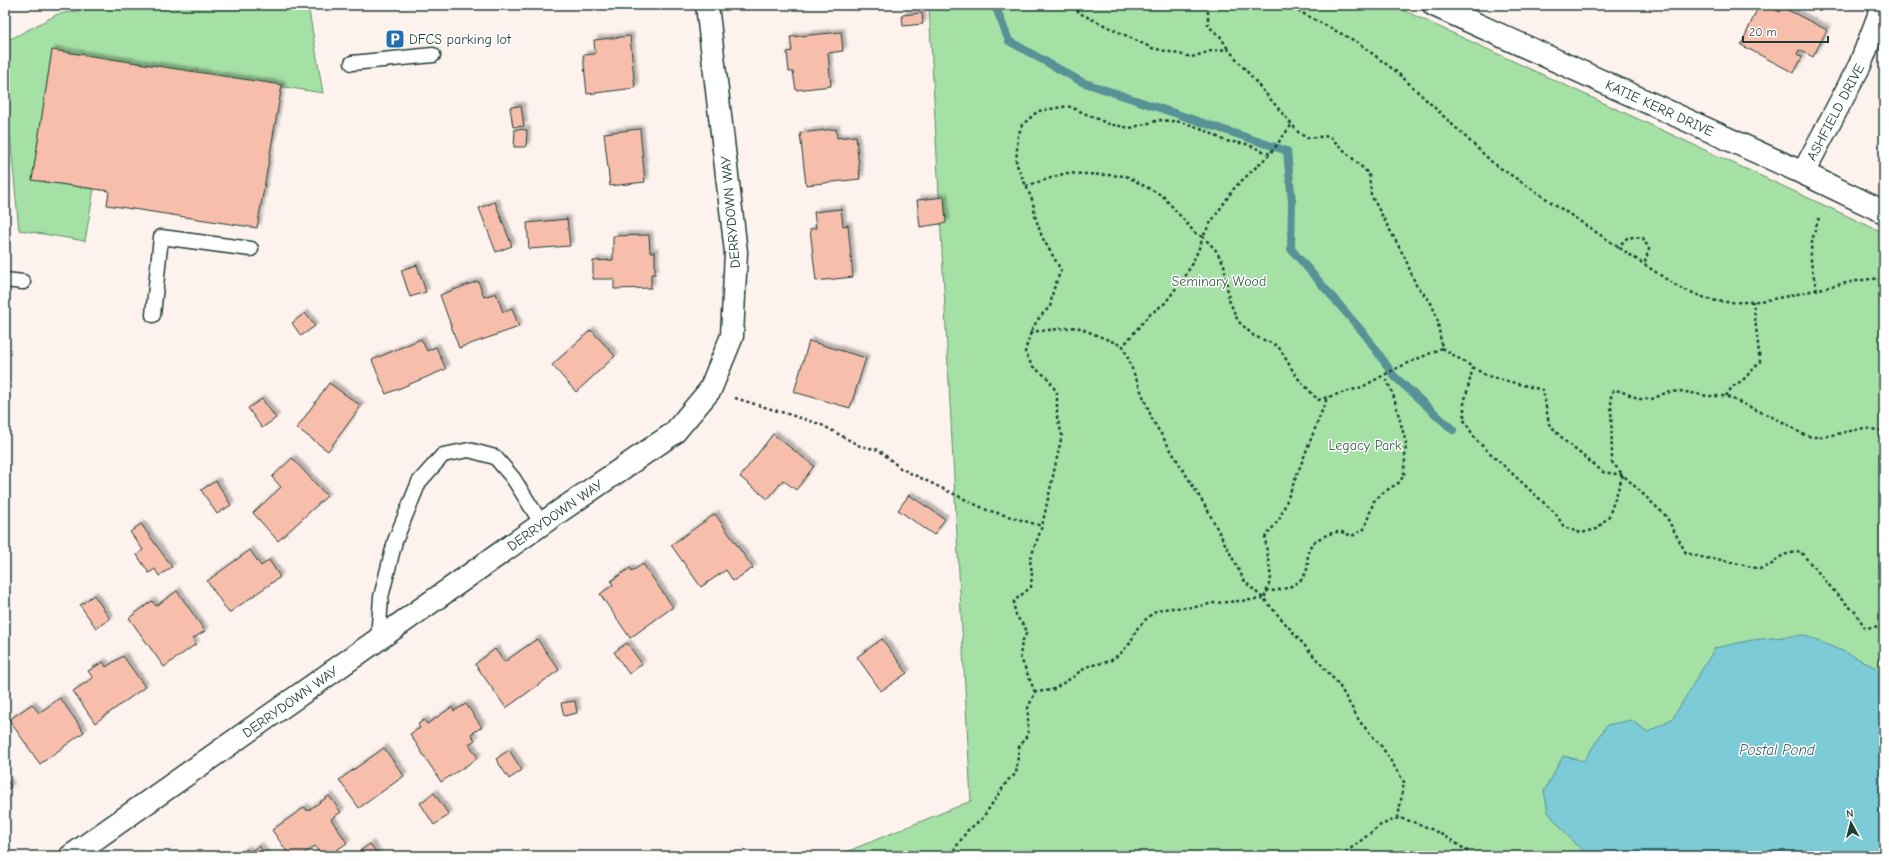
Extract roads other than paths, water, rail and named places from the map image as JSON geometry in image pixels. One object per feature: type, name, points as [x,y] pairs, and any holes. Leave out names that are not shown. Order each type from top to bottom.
[{"type":"street","name":"DERRYDOWN WAY","points":[[71,856],[378,639],[674,433],[710,390],[732,336],[736,252],[708,5]]},
{"type":"street","name":"KATIE KERR DRIVE","points":[[1434,5],[1803,173],[1884,212]]},
{"type":"street","name":"ASHFIELD DRIVE","points":[[1803,173],[1860,65],[1883,5]]},
{"type":"lane","points":[[352,63],[433,55]]},
{"type":"lane","points":[[153,316],[161,237],[251,250]]},
{"type":"lane","points":[[5,280],[23,282]]},
{"type":"lane","points":[[378,639],[381,597],[395,541],[419,482],[443,455],[469,450],[495,457],[513,478],[542,524]]},
{"type":"water","name":"Postal Pond","points":[[1804,635],[1847,653],[1884,672],[1884,856],[1590,856],[1575,844],[1548,812],[1544,791],[1563,756],[1584,761],[1607,725],[1631,720],[1648,732],[1673,718],[1715,648],[1752,640]]},
{"type":"waterway","points":[[995,5],[1009,41],[1082,82],[1287,151],[1292,202],[1291,249],[1367,337],[1394,376],[1453,430]]},
{"type":"place","name":"DFCS parking lot","points":[[395,39]]},
{"type":"park label","name":"Seminary Wood","points":[[1219,281]]},
{"type":"park label","name":"Legacy Park","points":[[1365,445]]}]
